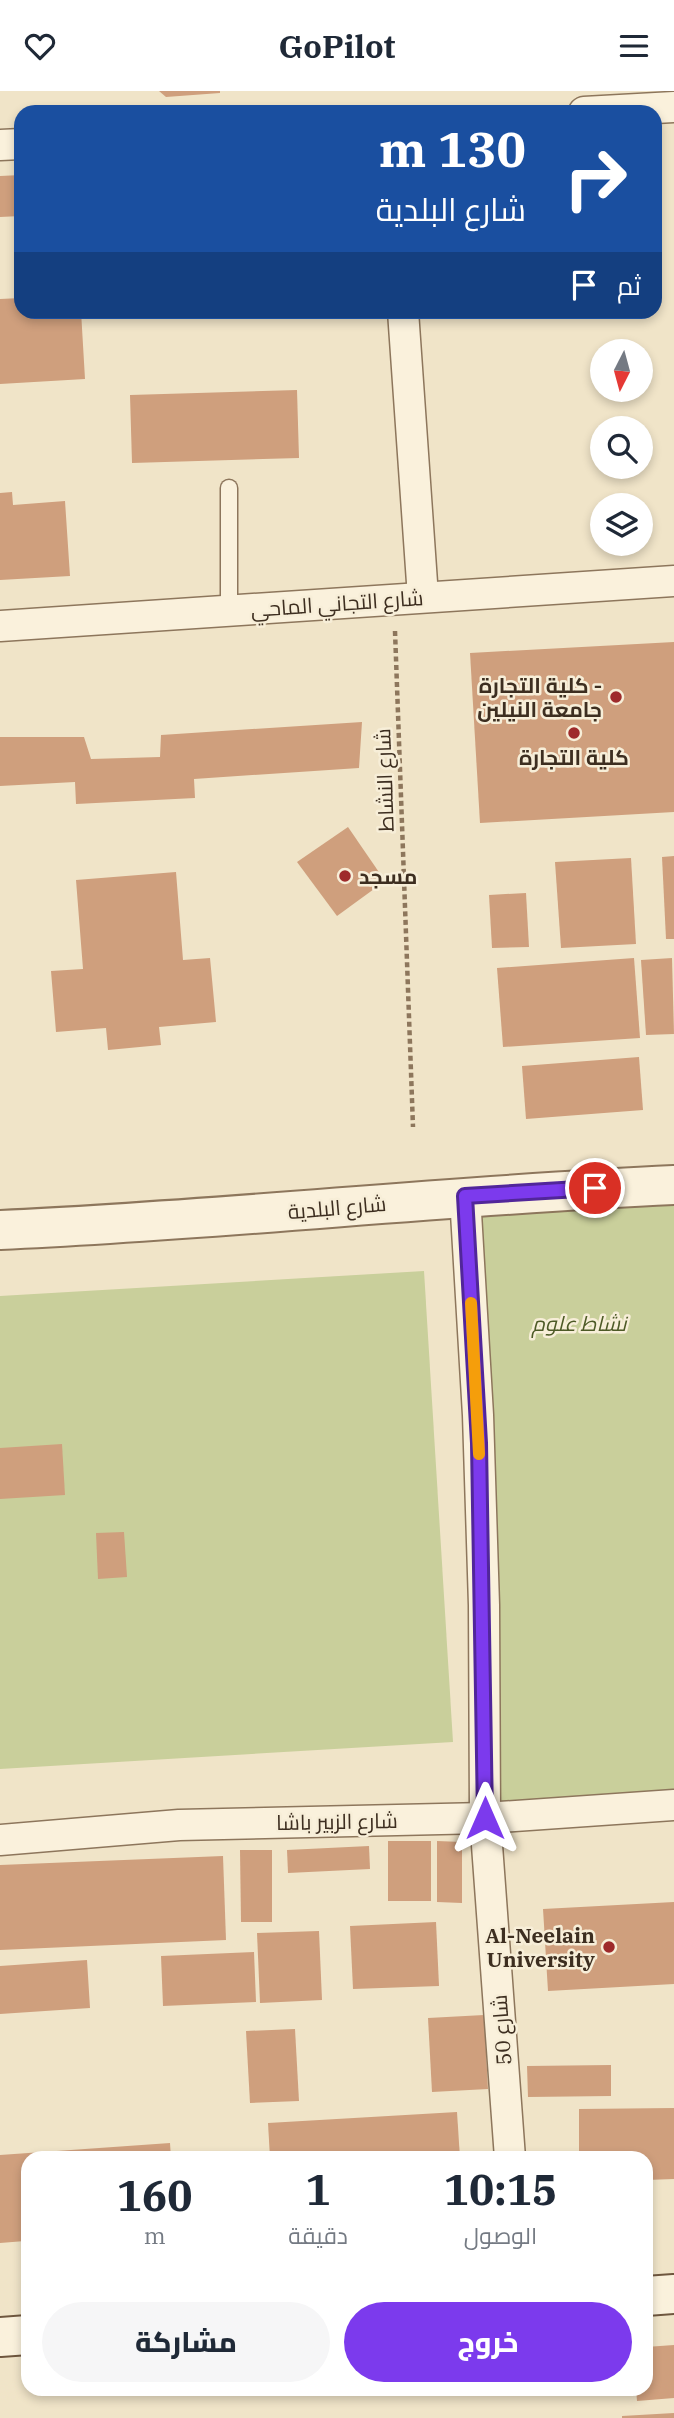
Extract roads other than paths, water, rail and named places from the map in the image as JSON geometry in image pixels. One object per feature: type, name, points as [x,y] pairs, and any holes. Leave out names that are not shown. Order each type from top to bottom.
[{"type":"street","points":[[403,319],[408,598]]},
{"type":"street","name":"شارع التجاني الماحي","points":[[0,627],[674,581]]},
{"type":"street","name":"شارع البلدية","points":[[0,1230],[129,1224],[465,1196],[674,1185]]},
{"type":"street","name":"شارع 50","points":[[465,1196],[479,1443],[485,1818],[509,2151]]},
{"type":"street","name":"شارع الزبير باشا","points":[[0,1840],[179,1825],[485,1818],[674,1805]]},
{"type":"street","points":[[653,2296],[674,2294]]},
{"type":"street","points":[[0,2337],[21,2336]]},
{"type":"lane","points":[[229,488],[229,610]]},
{"type":"place","name":"كلية التجارة - جامعة النيلين","points":[[616,697]]},
{"type":"place","name":"كلية التجارة","points":[[574,733]]},
{"type":"place","name":"مسجد","points":[[345,876]]},
{"type":"place","name":"Al-Neelain University","points":[[609,1947]]},
{"type":"park label","name":"نشاط علوم","points":[[579,1323]]}]
